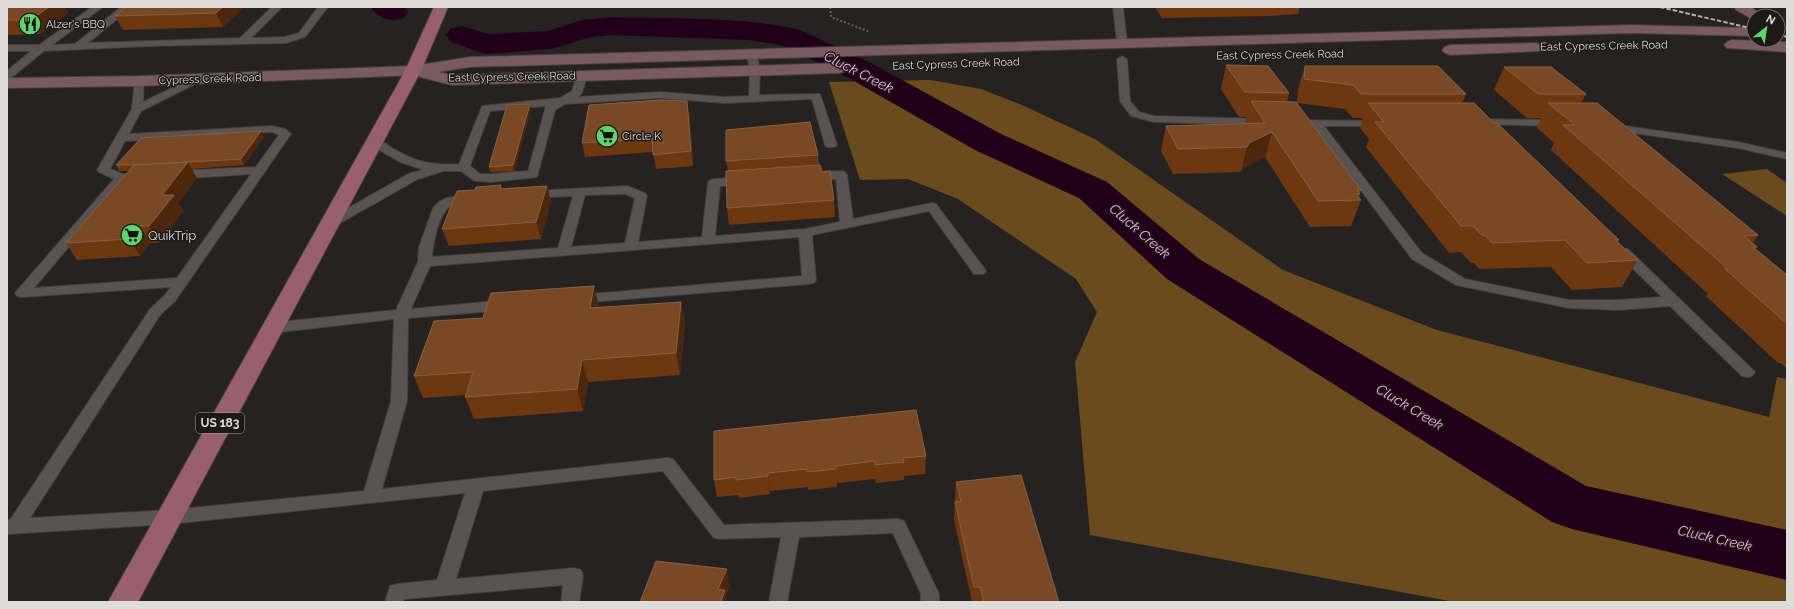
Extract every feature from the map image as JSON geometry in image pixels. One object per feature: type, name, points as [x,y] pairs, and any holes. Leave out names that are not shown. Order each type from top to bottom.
[{"type":"main road","name":"US 183","points":[[123,602],[271,328],[331,223],[348,187],[413,71],[441,7]]},
{"type":"main road","name":"East Cypress Creek Road","points":[[413,71],[470,62],[754,63],[1122,51],[1632,29],[1691,30],[1746,37]]},
{"type":"main road","name":"East Cypress Creek Road","points":[[1659,44],[1746,39]]},
{"type":"main road","name":"East Cypress Creek Road","points":[[1439,50],[1550,47]]},
{"type":"main road","name":"East Cypress Creek Road","points":[[963,64],[1122,51],[1138,58]]},
{"type":"main road","name":"East Cypress Creek Road","points":[[413,71],[452,80],[582,76],[754,63],[790,70],[856,60]]},
{"type":"main road","name":"Cypress Creek Road","points":[[7,83],[139,81],[413,71]]},
{"type":"lane","points":[[7,76],[41,48],[98,7]]},
{"type":"lane","points":[[78,46],[127,7]]},
{"type":"lane","points":[[243,41],[277,7]]},
{"type":"lane","points":[[7,48],[286,40],[302,34],[323,7]]},
{"type":"lane","points":[[1118,7],[1125,101],[1136,114],[1154,119],[1316,123],[1387,123]]},
{"type":"lane","points":[[754,63],[754,99]]},
{"type":"lane","points":[[373,142],[404,160],[421,166],[444,168],[464,167],[477,177],[491,178],[533,174],[550,108],[577,93],[582,76]]},
{"type":"lane","points":[[137,109],[196,79]]},
{"type":"lane","points":[[139,81],[137,109],[102,170],[121,178],[157,176],[186,171],[260,170]]},
{"type":"lane","points":[[464,167],[486,108],[566,100],[660,95],[725,100],[816,96],[831,145]]},
{"type":"lane","points":[[1465,122],[1567,123]]},
{"type":"lane","points":[[1489,122],[1500,133]]},
{"type":"lane","points":[[1316,123],[1417,256],[1461,282],[1569,304],[1620,305],[1673,301]]},
{"type":"lane","points":[[1598,125],[1738,145],[1787,156]]},
{"type":"lane","points":[[11,527],[155,312],[170,298],[182,282],[285,134],[281,131],[272,129],[245,134],[180,138],[120,138]]},
{"type":"lane","points":[[331,223],[414,176],[444,168]]},
{"type":"lane","points":[[802,177],[841,174],[847,225]]},
{"type":"lane","points":[[121,178],[22,293],[182,282]]},
{"type":"lane","points":[[708,241],[714,183],[762,180]]},
{"type":"lane","points":[[519,195],[627,190],[641,196],[632,246]]},
{"type":"lane","points":[[563,252],[580,192]]},
{"type":"lane","points":[[371,497],[399,401],[402,314],[425,262],[426,247],[437,211],[442,205],[451,200],[481,198]]},
{"type":"lane","points":[[425,262],[805,233],[932,207],[979,271]]},
{"type":"lane","points":[[566,300],[809,280],[805,233]]},
{"type":"lane","points":[[1612,241],[1747,372]]},
{"type":"lane","points":[[271,328],[402,314],[519,304]]},
{"type":"lane","points":[[11,527],[170,517],[476,486],[667,464],[719,532],[792,528],[898,526],[930,594],[930,602]]},
{"type":"lane","points":[[444,588],[476,486]]},
{"type":"lane","points":[[778,602],[792,528]]},
{"type":"lane","points":[[394,602],[397,592],[574,576],[570,602]]},
{"type":"path","points":[[523,7],[606,7]]},
{"type":"path","points":[[830,7],[831,17],[860,28],[875,36]]},
{"type":"shaded area","points":[[930,80],[981,89],[1022,105],[1095,139],[1283,270],[1437,330],[1769,417],[1777,377],[1787,379],[1787,602],[1455,602],[1090,535],[1075,362],[1097,312],[1076,279],[958,199],[908,179],[860,180],[829,82]]},
{"type":"shaded area","points":[[1767,169],[1787,183],[1787,216],[1722,174]]},
{"type":"building","points":[[7,7],[49,7],[31,20],[7,20]]},
{"type":"building","points":[[126,7],[223,7],[216,13],[115,16]]},
{"type":"building","points":[[1226,65],[1268,66],[1289,93],[1245,92]]},
{"type":"building","points":[[1305,66],[1438,66],[1466,94],[1361,94],[1353,85],[1304,79]]},
{"type":"building","points":[[1504,67],[1551,67],[1586,94],[1538,94]]},
{"type":"building","points":[[661,100],[687,101],[691,151],[653,155],[652,138],[582,143],[589,105]]},
{"type":"building","points":[[1251,101],[1296,102],[1361,190],[1357,190],[1360,194],[1356,194],[1361,200],[1318,201],[1272,132],[1249,143],[1247,147],[1178,149],[1166,126],[1265,123]]},
{"type":"building","points":[[1368,103],[1474,103],[1494,123],[1497,123],[1619,240],[1615,240],[1638,260],[1587,263],[1565,240],[1492,243],[1486,236],[1483,236],[1473,226],[1461,226],[1375,122],[1384,122]]},
{"type":"building","points":[[1548,103],[1597,103],[1758,235],[1744,236],[1757,247],[1753,247],[1787,275],[1787,324],[1725,269],[1728,269],[1563,125],[1575,125]]},
{"type":"building","points":[[530,104],[513,165],[489,167],[507,105]]},
{"type":"building","points":[[810,122],[818,155],[726,161],[726,130]]},
{"type":"building","points":[[261,131],[241,159],[116,165],[141,138]]},
{"type":"building","points":[[188,162],[162,195],[174,195],[149,226],[140,226],[129,239],[66,243],[134,165]]},
{"type":"building","points":[[820,165],[822,172],[830,171],[834,200],[727,208],[726,171]]},
{"type":"building","points":[[501,185],[500,189],[547,186],[536,222],[442,229],[457,191],[475,190],[476,187]]},
{"type":"building","points":[[594,286],[590,308],[681,302],[676,353],[582,360],[577,389],[465,397],[473,372],[414,376],[434,321],[483,318],[491,293]]},
{"type":"building","points":[[916,410],[926,456],[903,458],[904,462],[875,465],[875,461],[836,466],[836,469],[807,472],[806,469],[768,473],[768,476],[736,480],[736,477],[714,480],[714,431]]},
{"type":"building","points":[[1021,475],[1059,602],[984,602],[980,587],[974,587],[955,502],[961,501],[956,482]]},
{"type":"building","points":[[656,561],[727,569],[718,589],[725,590],[721,602],[640,602]]},
{"type":"waterway","name":"Cluck Creek","points":[[385,7],[393,12]]},
{"type":"waterway","name":"Cluck Creek","points":[[462,35],[485,44],[552,40],[582,29],[611,26],[748,31],[789,37],[859,70],[988,142],[1093,190],[1183,269],[1572,506],[1787,555]]},
{"type":"railway","points":[[1660,7],[1746,27]]},
{"type":"place","name":"Alzer's BBQ","points":[[30,24]]},
{"type":"place","name":"Circle K","points":[[607,136]]},
{"type":"place","name":"QuikTrip","points":[[132,235]]}]
